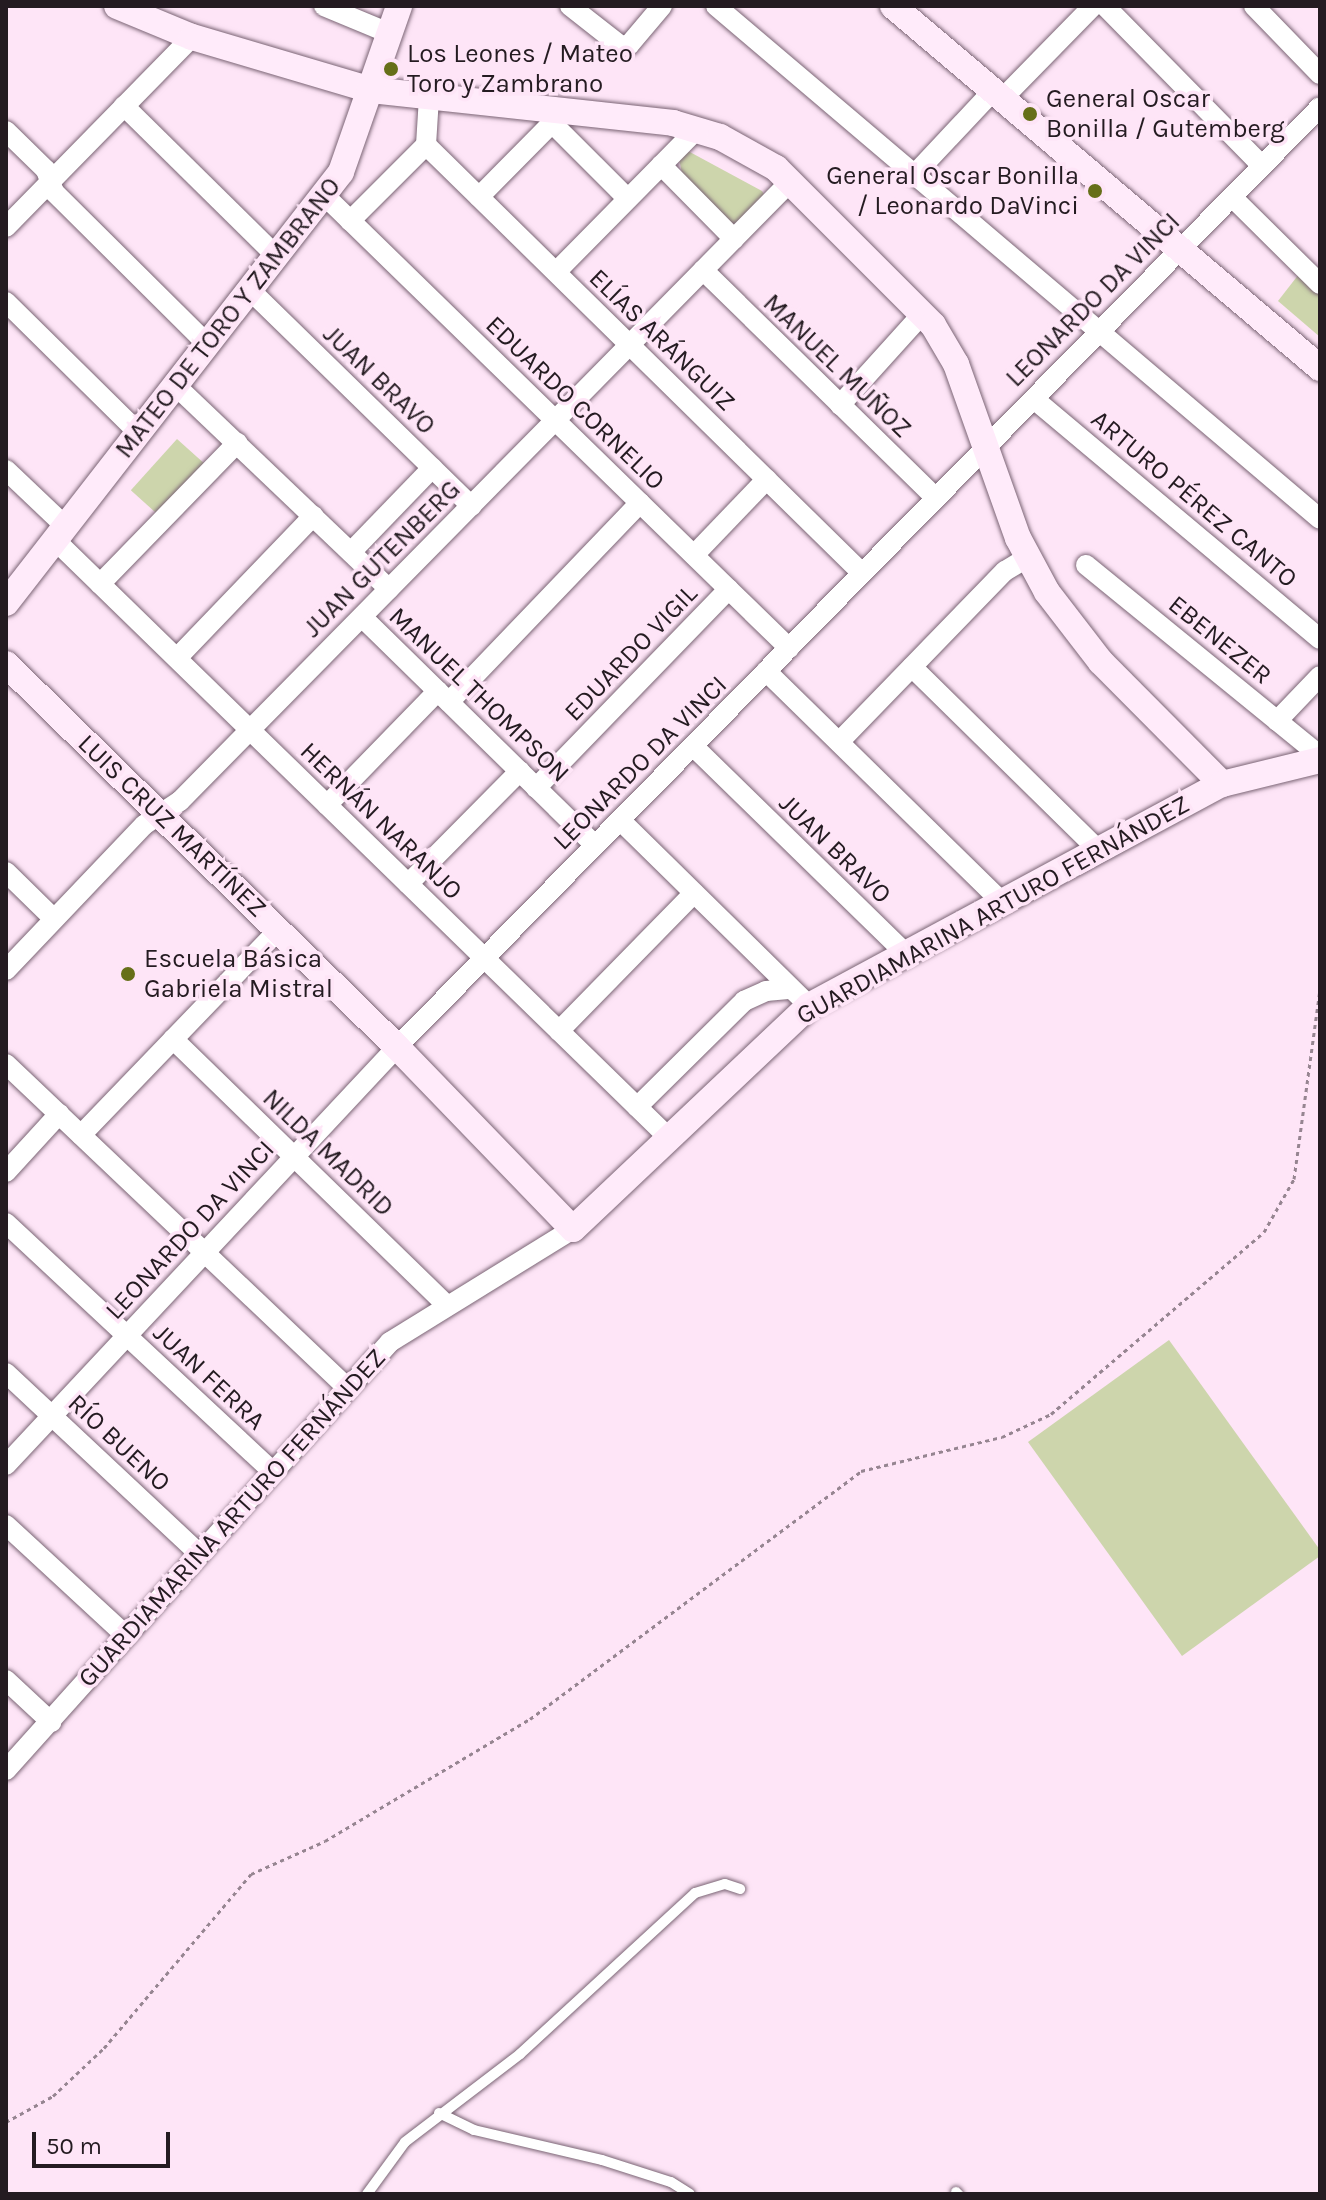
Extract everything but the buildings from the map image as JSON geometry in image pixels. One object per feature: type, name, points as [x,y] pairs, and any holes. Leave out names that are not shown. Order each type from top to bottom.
[{"type":"street","points":[[117,6],[192,37],[371,90],[552,115],[697,129],[742,148],[791,181],[923,313],[956,364],[1027,558],[1078,635],[1222,784]]},
{"type":"street","points":[[324,6],[389,33]]},
{"type":"street","name":"MATEO DE TORO Y ZAMBRANO","points":[[6,603],[325,196],[348,159],[399,6]]},
{"type":"street","points":[[570,6],[621,46],[629,45],[662,6]]},
{"type":"street","points":[[716,6],[1320,519]]},
{"type":"street","points":[[893,6],[1320,368]]},
{"type":"street","points":[[914,175],[1093,6]]},
{"type":"street","points":[[1105,6],[1262,166]]},
{"type":"street","points":[[1254,6],[1320,74]]},
{"type":"street","points":[[6,227],[192,37]]},
{"type":"street","points":[[426,145],[429,97]]},
{"type":"street","points":[[124,106],[277,257]]},
{"type":"street","name":"LEONARDO DA VINCI","points":[[6,1465],[397,1047],[1320,107]]},
{"type":"street","points":[[479,197],[552,115]]},
{"type":"street","points":[[552,115],[628,199]]},
{"type":"street","points":[[556,272],[697,129]]},
{"type":"street","points":[[6,131],[46,170],[54,192],[208,345]]},
{"type":"street","name":"MATEO DE TORO Y ZAMBRANO","points":[[350,221],[426,145]]},
{"type":"street","name":"ELÍAS ARÁNGUIZ","points":[[426,145],[862,573]]},
{"type":"street","points":[[661,165],[734,239]]},
{"type":"street","name":"JUAN GUTENBERG","points":[[6,970],[54,919],[362,617],[791,181]]},
{"type":"street","name":"EDUARDO CORNELIO","points":[[325,196],[789,648]]},
{"type":"street","points":[[1232,197],[1320,284]]},
{"type":"street","name":"MANUEL MUÑOZ","points":[[703,270],[936,498]]},
{"type":"street","name":"JUAN BRAVO","points":[[251,291],[471,506]]},
{"type":"street","points":[[6,302],[139,433]]},
{"type":"street","points":[[840,405],[923,313]]},
{"type":"street","name":"MANUEL THOMPSON","points":[[176,386],[389,589]]},
{"type":"street","name":"ARTURO PÉREZ CANTO","points":[[1034,399],[1320,639]]},
{"type":"street","points":[[100,584],[237,443]]},
{"type":"street","points":[[351,552],[432,468]]},
{"type":"street","name":"HERNÁN NARANJO","points":[[6,470],[100,584],[670,1139]]},
{"type":"street","name":"EDUARDO VIGIL","points":[[694,555],[767,479]]},
{"type":"street","points":[[327,805],[640,503]]},
{"type":"street","points":[[177,658],[313,516]]},
{"type":"street","points":[[839,742],[1005,571],[1027,558]]},
{"type":"street","name":"EBENEZER","points":[[1086,565],[1320,758]]},
{"type":"street","name":"EDUARDO VIGIL","points":[[536,788],[729,589]]},
{"type":"street","name":"MANUEL THOMPSON","points":[[362,617],[595,845]]},
{"type":"street","name":"LUIS CRUZ MARTÍNEZ","points":[[6,664],[397,1047],[573,1229]]},
{"type":"street","points":[[912,667],[1099,851]]},
{"type":"street","points":[[766,671],[1002,902]]},
{"type":"street","points":[[1277,721],[1320,676]]},
{"type":"street","name":"JUAN BRAVO","points":[[693,746],[907,955]]},
{"type":"street","name":"GUARDIAMARINA ARTURO FERNÁNDEZ","points":[[6,1770],[197,1552],[390,1342],[573,1229],[670,1139],[767,1040],[800,997],[907,955],[1222,784],[1320,758]]},
{"type":"street","points":[[408,884],[520,771]]},
{"type":"street","points":[[620,820],[800,997]]},
{"type":"street","points":[[6,872],[54,919]]},
{"type":"street","points":[[559,1031],[694,893]]},
{"type":"street","points":[[81,1135],[278,930]]},
{"type":"street","name":"GUARDIAMARINA ARTURO FERNÁNDEZ","points":[[637,1107],[744,1001],[766,991],[800,997]]},
{"type":"street","name":"NILDA MADRID","points":[[173,1039],[447,1305]]},
{"type":"street","points":[[6,1064],[347,1388]]},
{"type":"street","points":[[6,1172],[59,1114]]},
{"type":"street","name":"JUAN FERRA","points":[[6,1223],[272,1471]]},
{"type":"street","name":"RÍO BUENO","points":[[6,1373],[197,1552]]},
{"type":"street","points":[[6,1525],[125,1635]]},
{"type":"street","points":[[6,1680],[51,1722]]},
{"type":"lane","points":[[367,2194],[405,2142],[520,2054],[695,1893],[725,1884],[740,1889]]},
{"type":"lane","points":[[439,2113],[474,2130],[602,2160],[671,2182],[690,2194]]},
{"type":"path","points":[[6,2122],[53,2096],[104,2048],[251,1874],[325,1841],[530,1719],[861,1471],[1002,1437],[1051,1414],[1264,1232],[1294,1179],[1320,990]]},
{"type":"green space","points":[[688,151],[762,191],[767,199],[734,230],[682,173],[679,159]]},
{"type":"green space","points":[[1299,274],[1320,292],[1320,337],[1278,301]]},
{"type":"green space","points":[[177,439],[204,463],[158,514],[131,490]]},
{"type":"green space","points":[[1169,1340],[1320,1550],[1320,1556],[1182,1656],[1028,1442]]},
{"type":"place","name":"Los Leones / Mateo Toro y Zambrano","points":[[391,69]]},
{"type":"place","name":"General Oscar Bonilla / Gutemberg","points":[[1030,114]]},
{"type":"place","name":"General Oscar Bonilla / Leonardo DaVinci","points":[[1095,191]]},
{"type":"place","name":"Escuela Básica Gabriela Mistral","points":[[128,974]]}]
